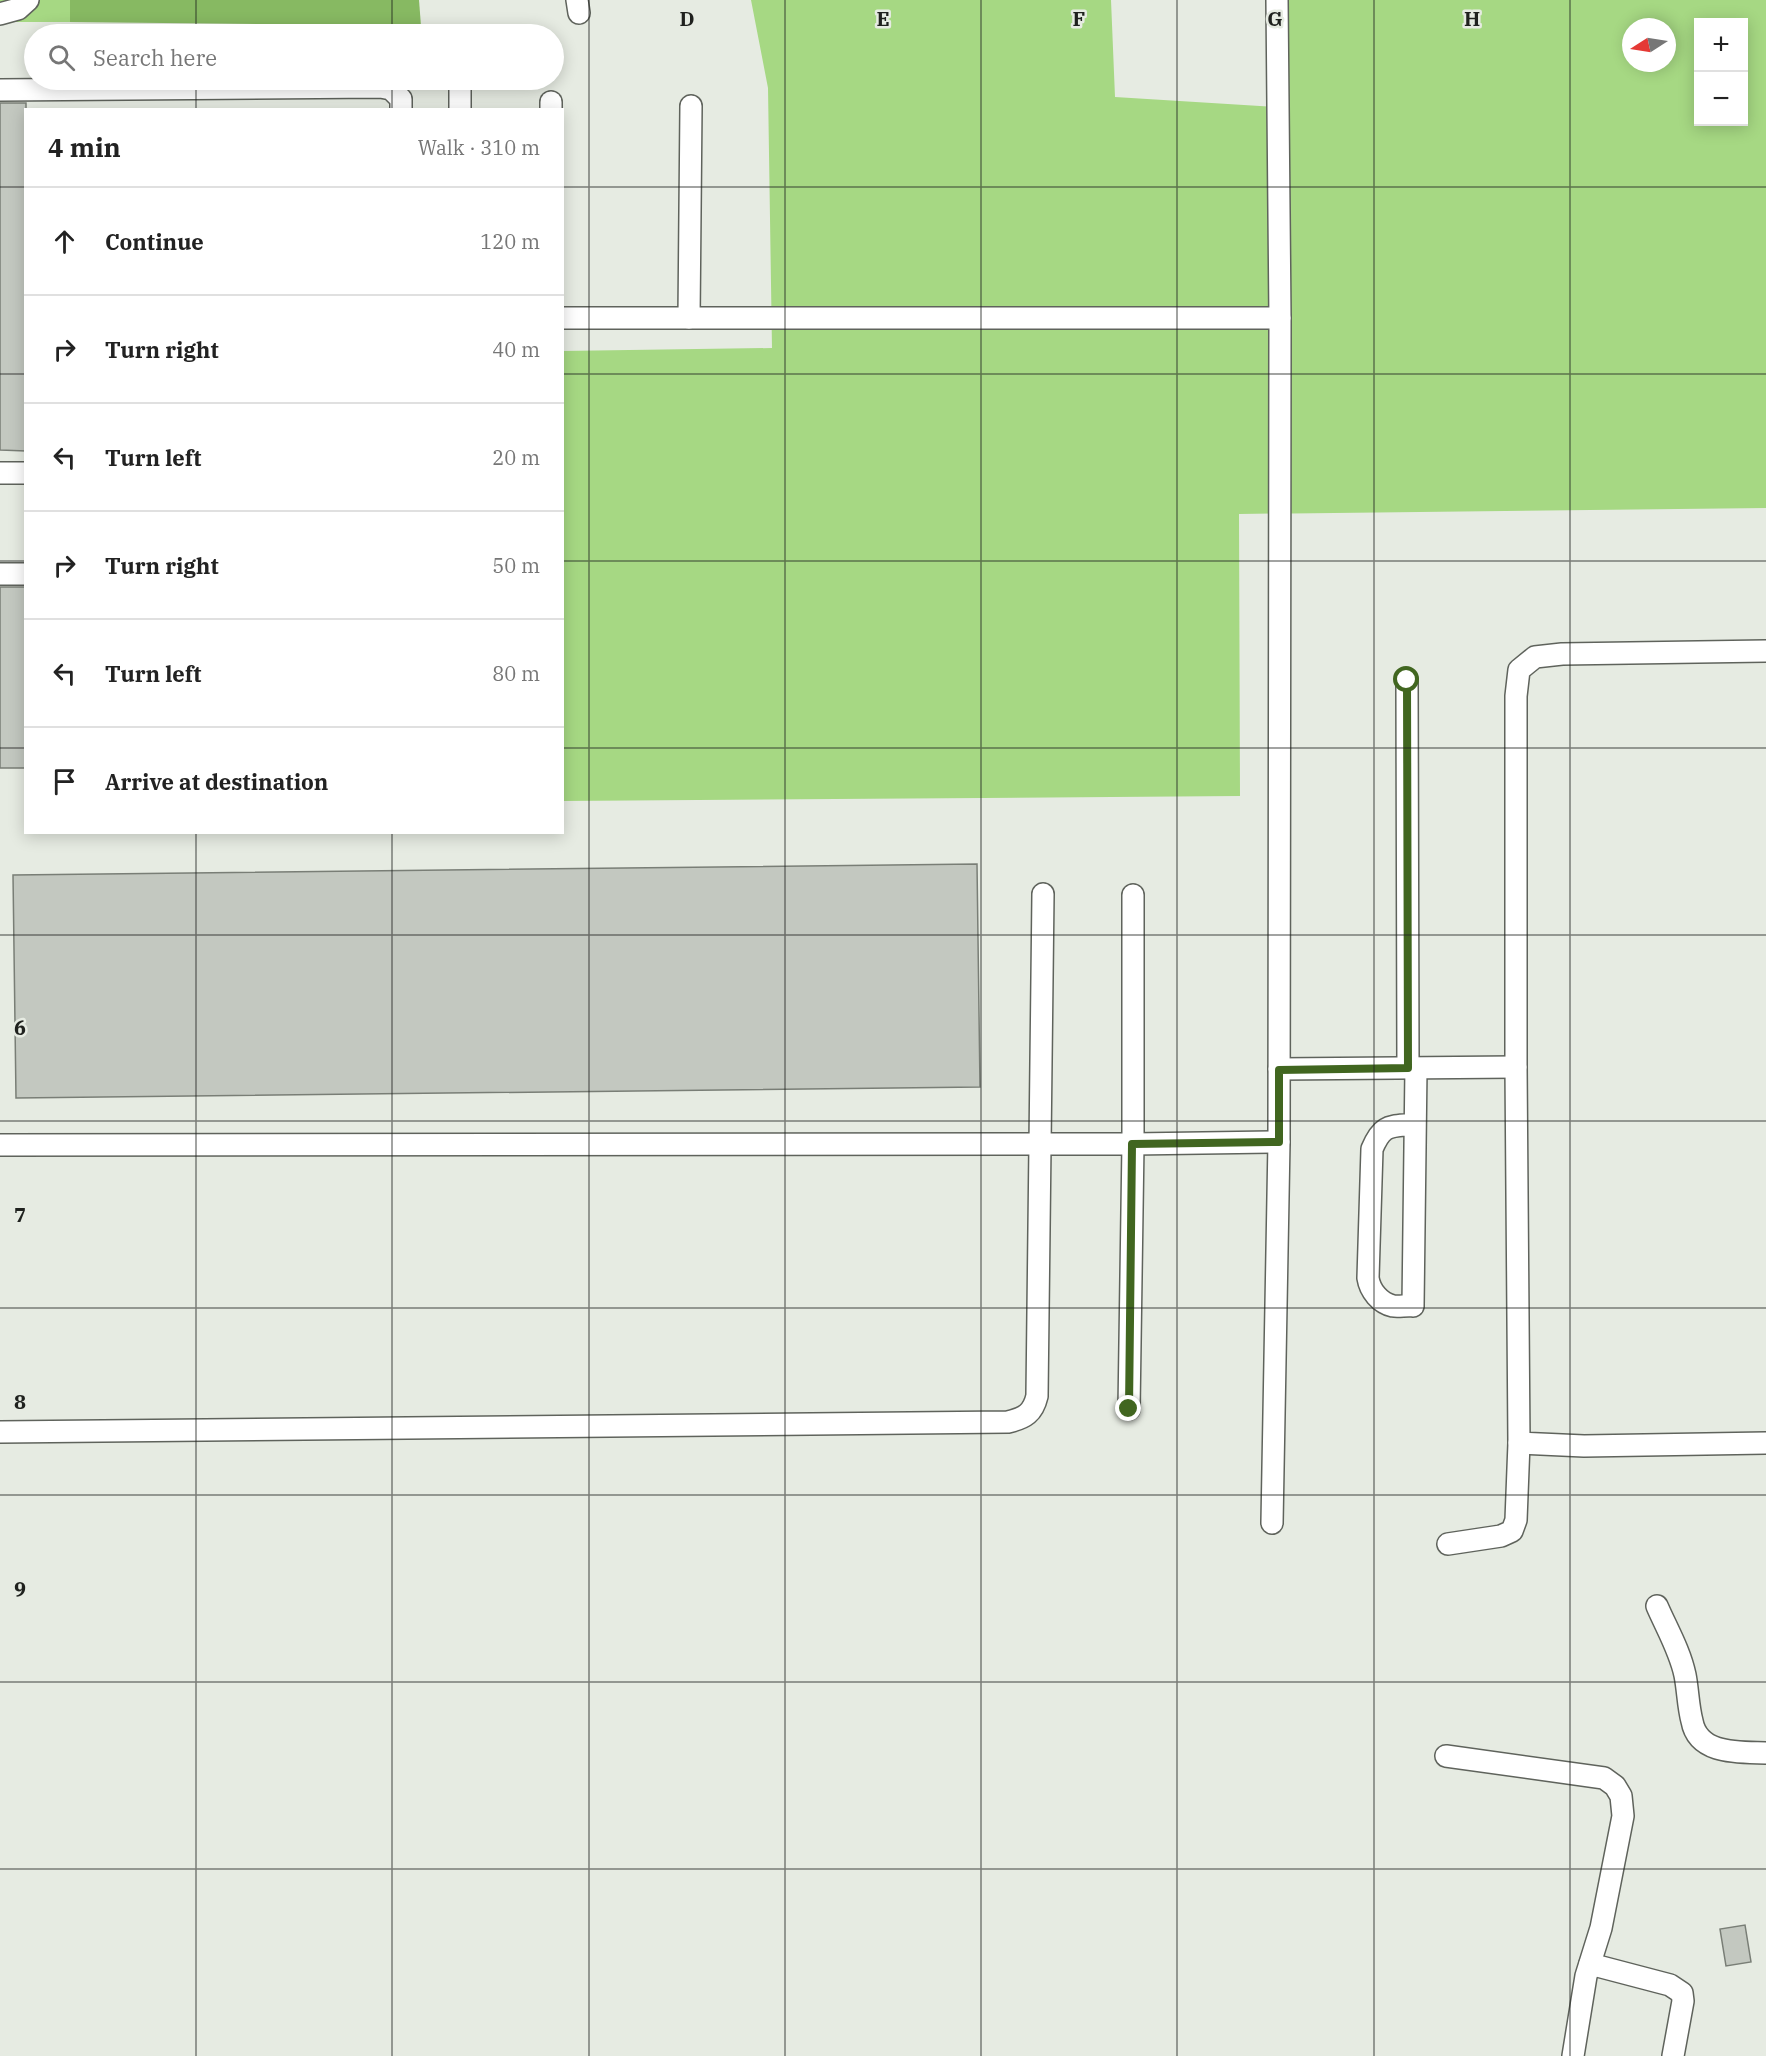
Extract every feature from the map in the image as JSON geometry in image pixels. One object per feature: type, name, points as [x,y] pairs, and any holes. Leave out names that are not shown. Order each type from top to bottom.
[{"type":"street","points":[[0,14],[18,9],[28,0]]},
{"type":"street","points":[[1272,1523],[1279,1142],[1280,318],[1277,0]]},
{"type":"street","points":[[0,90],[24,90]]},
{"type":"street","points":[[391,90],[401,99],[401,108]]},
{"type":"street","points":[[689,318],[692,106]]},
{"type":"street","points":[[564,318],[1280,318]]},
{"type":"street","points":[[0,473],[24,473]]},
{"type":"street","points":[[0,574],[24,574]]},
{"type":"street","points":[[1448,1544],[1501,1536],[1512,1531],[1516,1520],[1519,1443],[1516,696],[1519,670],[1535,657],[1562,654],[1766,651]]},
{"type":"street","points":[[1407,680],[1412,1068],[1415,1124],[1413,1306],[1393,1306],[1379,1299],[1370,1288],[1368,1278],[1372,1149],[1377,1137],[1386,1128],[1415,1124]]},
{"type":"street","points":[[0,1432],[985,1423],[1008,1422],[1029,1415],[1035,1407],[1037,1396],[1043,894]]},
{"type":"street","points":[[1129,1409],[1133,895]]},
{"type":"street","points":[[1279,1070],[1516,1067]]},
{"type":"street","points":[[0,1145],[1279,1142]]},
{"type":"street","points":[[1519,1443],[1584,1446],[1766,1443]]},
{"type":"street","points":[[1657,1606],[1679,1654],[1685,1676],[1692,1724],[1697,1736],[1718,1749],[1766,1753]]},
{"type":"street","points":[[1446,1756],[1604,1778],[1615,1786],[1621,1796],[1623,1816],[1606,1906],[1581,2000],[1573,2056]]},
{"type":"street","points":[[1590,1964],[1671,1985],[1682,1993],[1683,2001],[1673,2056]]},
{"type":"green space","points":[[0,0],[70,0],[70,22],[0,22]]},
{"type":"green space","points":[[70,0],[419,0],[421,24],[246,24],[70,22]]},
{"type":"green space","points":[[751,0],[1111,0],[1115,97],[1277,107],[1277,0],[1766,0],[1766,508],[1239,514],[1240,796],[564,801],[564,351],[772,348],[768,88]]},
{"type":"building","points":[[0,103],[26,103],[26,108],[24,108],[24,451],[0,450]]},
{"type":"building","points":[[0,587],[24,587],[24,768],[0,768]]},
{"type":"building","points":[[977,864],[980,1087],[16,1098],[13,875]]},
{"type":"building","points":[[1745,1925],[1751,1962],[1726,1966],[1720,1929]]},
{"type":"route","points":[[1129,1409],[1132,1144],[1279,1142],[1279,1070],[1408,1068],[1407,680]]}]
